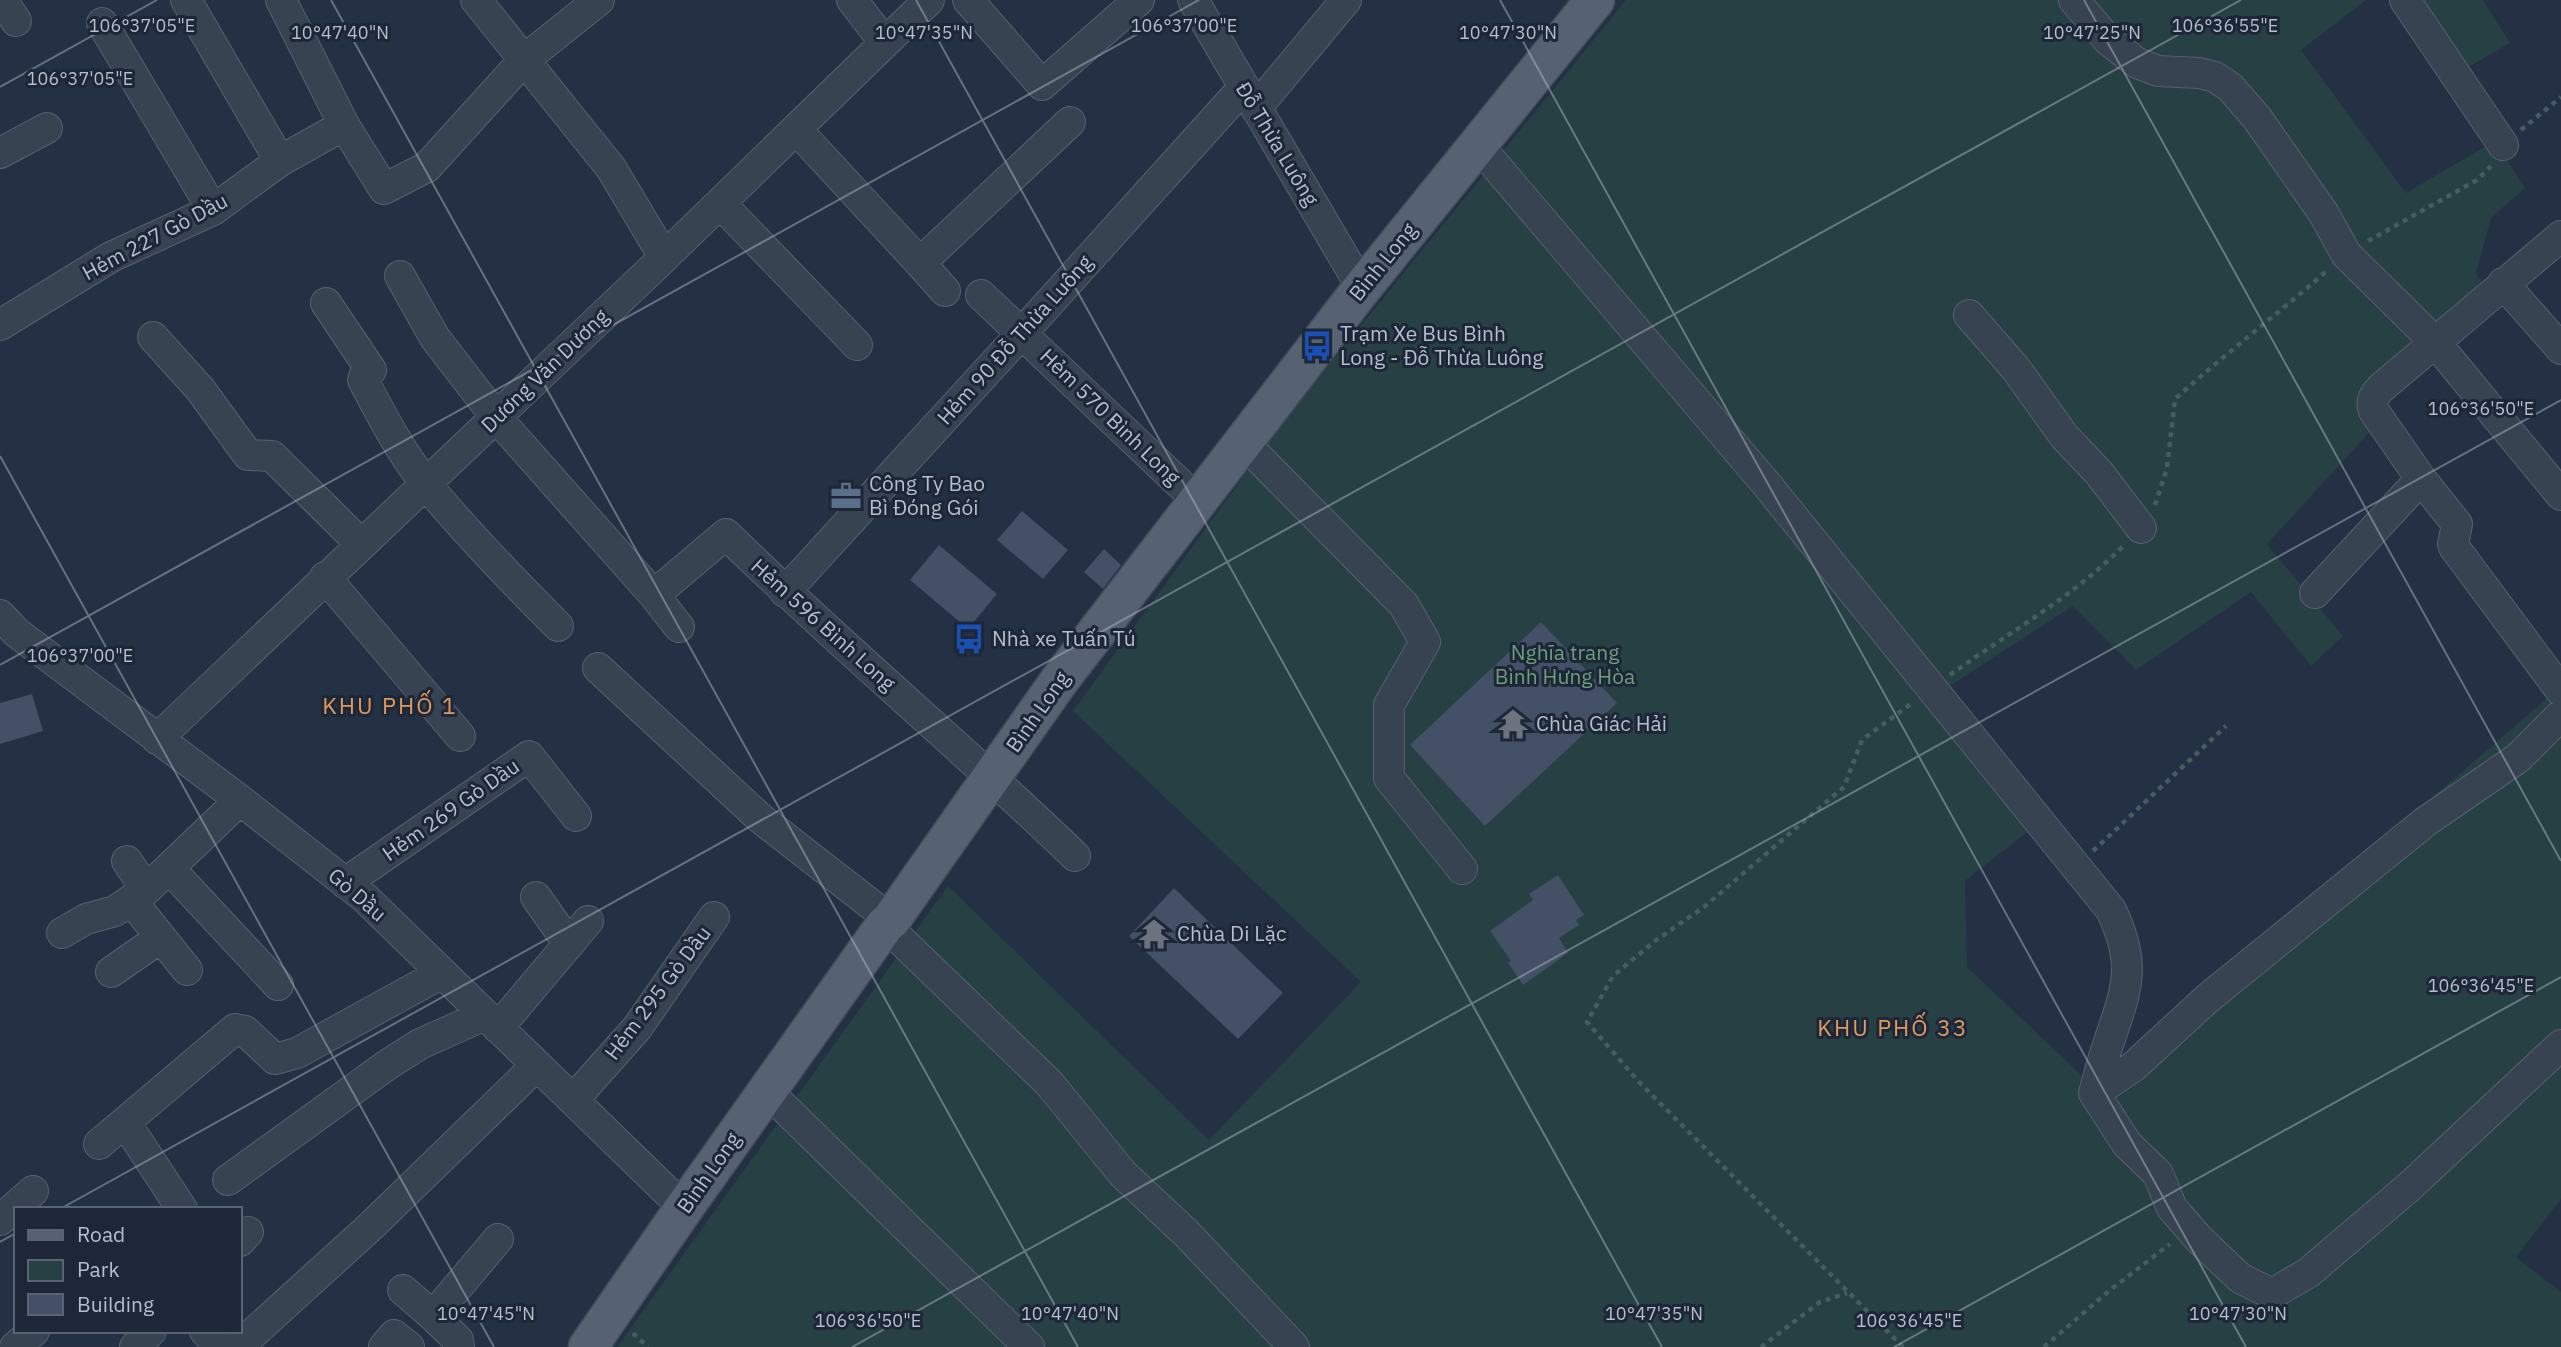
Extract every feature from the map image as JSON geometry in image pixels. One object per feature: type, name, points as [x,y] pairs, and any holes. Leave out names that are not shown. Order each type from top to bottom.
[{"type":"main road","name":"Bình Long","points":[[588,1347],[1059,681],[1362,288],[1595,0]]},
{"type":"street","points":[[186,0],[280,161]]},
{"type":"street","points":[[281,0],[344,125],[384,189],[427,167],[524,60],[599,0]]},
{"type":"street","points":[[476,0],[611,168],[664,257]]},
{"type":"street","points":[[852,0],[885,43]]},
{"type":"street","name":"Dương Văn Dương","points":[[157,738],[664,257],[929,0]]},
{"type":"street","points":[[968,0],[1042,85],[1139,0]]},
{"type":"street","name":"Đỗ Thừa Luông","points":[[1193,0],[1362,288]]},
{"type":"street","name":"Hẻm 90 Đỗ Thừa Luông","points":[[785,592],[1022,333],[1346,0]]},
{"type":"street","points":[[2074,0],[2108,40],[2137,62],[2158,71],[2199,73],[2215,77],[2230,87],[2272,139],[2324,214],[2346,254],[2435,342],[2561,495]]},
{"type":"street","points":[[2405,0],[2504,145]]},
{"type":"street","points":[[102,23],[213,210]]},
{"type":"street","points":[[920,263],[1070,122]]},
{"type":"street","name":"Hẻm 227 Gò Dầu","points":[[0,326],[111,257],[213,210],[280,161],[344,125]]},
{"type":"street","points":[[0,153],[47,128]]},
{"type":"street","points":[[796,129],[945,291]]},
{"type":"street","points":[[1478,145],[1768,486],[2111,911],[2120,929],[2126,953],[2127,983],[2094,1093],[2127,1144],[2158,1174],[2172,1208],[2240,1278],[2273,1294],[2308,1273],[2410,1187],[2561,1045]]},
{"type":"street","points":[[720,203],[857,345]]},
{"type":"street","points":[[2561,236],[2381,388],[2374,395],[2372,402],[2374,411],[2421,479],[2457,524],[2454,547],[2561,691]]},
{"type":"street","points":[[400,276],[435,338],[496,417],[654,595],[679,628]]},
{"type":"street","points":[[2503,284],[2561,349]]},
{"type":"street","name":"Hẻm 570 Bình Long","points":[[981,295],[1198,501]]},
{"type":"street","points":[[326,303],[371,370],[365,374],[363,380],[397,441],[426,484],[509,577],[558,626]]},
{"type":"street","points":[[1969,315],[2016,369],[2064,436],[2099,473],[2141,528]]},
{"type":"street","points":[[153,337],[201,389],[248,455],[272,456],[361,544]]},
{"type":"street","points":[[1243,442],[1404,605],[1425,642],[1389,705],[1389,778],[1462,869]]},
{"type":"street","points":[[2315,593],[2421,479]]},
{"type":"street","name":"Hẻm 596 Bình Long","points":[[654,595],[726,534],[785,592],[992,777],[1075,856]]},
{"type":"street","points":[[325,577],[460,736]]},
{"type":"street","name":"Gò Dầu","points":[[6,630],[157,738],[365,898],[684,1208]]},
{"type":"street","points":[[598,668],[760,818],[888,922],[1048,1083],[1123,1174],[1187,1234],[1294,1347]]},
{"type":"street","points":[[2094,1093],[2133,1067],[2208,998],[2425,822],[2518,758],[2561,715]]},
{"type":"street","name":"Hẻm 269 Gò Dầu","points":[[345,883],[529,756],[576,816]]},
{"type":"street","points":[[62,933],[86,919],[115,911],[139,895],[240,800]]},
{"type":"street","points":[[127,861],[139,895],[160,938],[187,970]]},
{"type":"street","points":[[169,868],[278,985]]},
{"type":"street","points":[[536,897],[569,944]]},
{"type":"street","name":"Hẻm 295 Gò Dầu","points":[[573,1100],[637,1028],[714,917]]},
{"type":"street","points":[[228,1180],[387,1065],[421,1044],[491,1021],[569,944],[588,921]]},
{"type":"street","points":[[111,972],[160,938]]},
{"type":"street","points":[[99,1144],[235,1029],[245,1031],[275,1059],[297,1053],[442,973]]},
{"type":"street","points":[[238,1347],[370,1227],[537,1065]]},
{"type":"street","points":[[767,1091],[1029,1347]]},
{"type":"street","points":[[125,1122],[180,1207]]},
{"type":"street","points":[[15,1207],[33,1191]]},
{"type":"street","points":[[0,1220],[14,1208]]},
{"type":"street","points":[[433,1316],[498,1239]]},
{"type":"street","points":[[402,1290],[458,1340],[459,1347]]},
{"type":"street","points":[[15,1347],[32,1333]]},
{"type":"street","points":[[135,1347],[149,1333]]},
{"type":"street","points":[[207,1333],[220,1347]]},
{"type":"street","points":[[384,1347],[394,1335],[409,1347]]},
{"type":"path","points":[[1903,1347],[1639,1082],[1587,1022],[1613,976],[1655,941],[1704,907],[1844,787],[1862,740],[1932,688],[2052,606],[2104,566],[2151,518],[2166,468],[2175,399],[2346,254],[2477,180],[2504,145],[2561,97]]},
{"type":"path","points":[[2077,866],[2226,726]]},
{"type":"path","points":[[2044,1347],[2110,1290],[2190,1229]]},
{"type":"path","points":[[1761,1347],[1820,1302],[1847,1293]]},
{"type":"green space","name":"Nghĩa trang Bình Hưng Hòa","points":[[1626,0],[2366,0],[2301,50],[2406,193],[2495,141],[2525,188],[2491,218],[2476,273],[2488,292],[2379,395],[2379,422],[2267,544],[2343,636],[2311,666],[2251,592],[2136,670],[2073,606],[1936,695],[2031,829],[1965,881],[1967,967],[2096,1089],[2561,686],[2561,1199],[2516,1257],[2561,1292],[2561,1347],[617,1347],[948,886],[1209,1140],[1361,982],[1073,711],[1288,415]]},
{"type":"green space","points":[[2410,0],[2483,0],[2510,43],[2460,72]]},
{"type":"building","points":[[1022,511],[1068,550],[1043,579],[997,540]]},
{"type":"building","points":[[939,545],[997,594],[968,629],[910,580]]},
{"type":"building","points":[[1104,549],[1121,565],[1103,589],[1084,572]]},
{"type":"building","name":"Chùa Giác Hải","points":[[1541,622],[1617,703],[1485,826],[1410,745]]},
{"type":"building","points":[[32,694],[43,731],[0,744],[0,703]]},
{"type":"building","points":[[1558,875],[1584,915],[1576,920],[1579,925],[1559,938],[1568,953],[1523,985],[1508,963],[1511,961],[1490,931],[1533,900],[1529,894]]},
{"type":"building","name":"Chùa Di Lặc","points":[[1174,888],[1283,993],[1238,1039],[1129,936]]},
{"type":"place","name":"Trạm Xe Bus Bình Long - Đỗ Thừa Luông","points":[[1317,346]]},
{"type":"place","name":"Công Ty Bao Bì Đóng Gói","points":[[846,496]]},
{"type":"place","name":"Nhà xe Tuấn Tú","points":[[969,639]]},
{"type":"place","name":"Chùa Giác Hải","points":[[1513,724]]},
{"type":"place","name":"Chùa Di Lặc","points":[[1154,934]]},
{"type":"district","name":"KHU PHỐ 1","points":[[390,706]]},
{"type":"district","name":"KHU PHỐ 33","points":[[1893,1028]]}]
